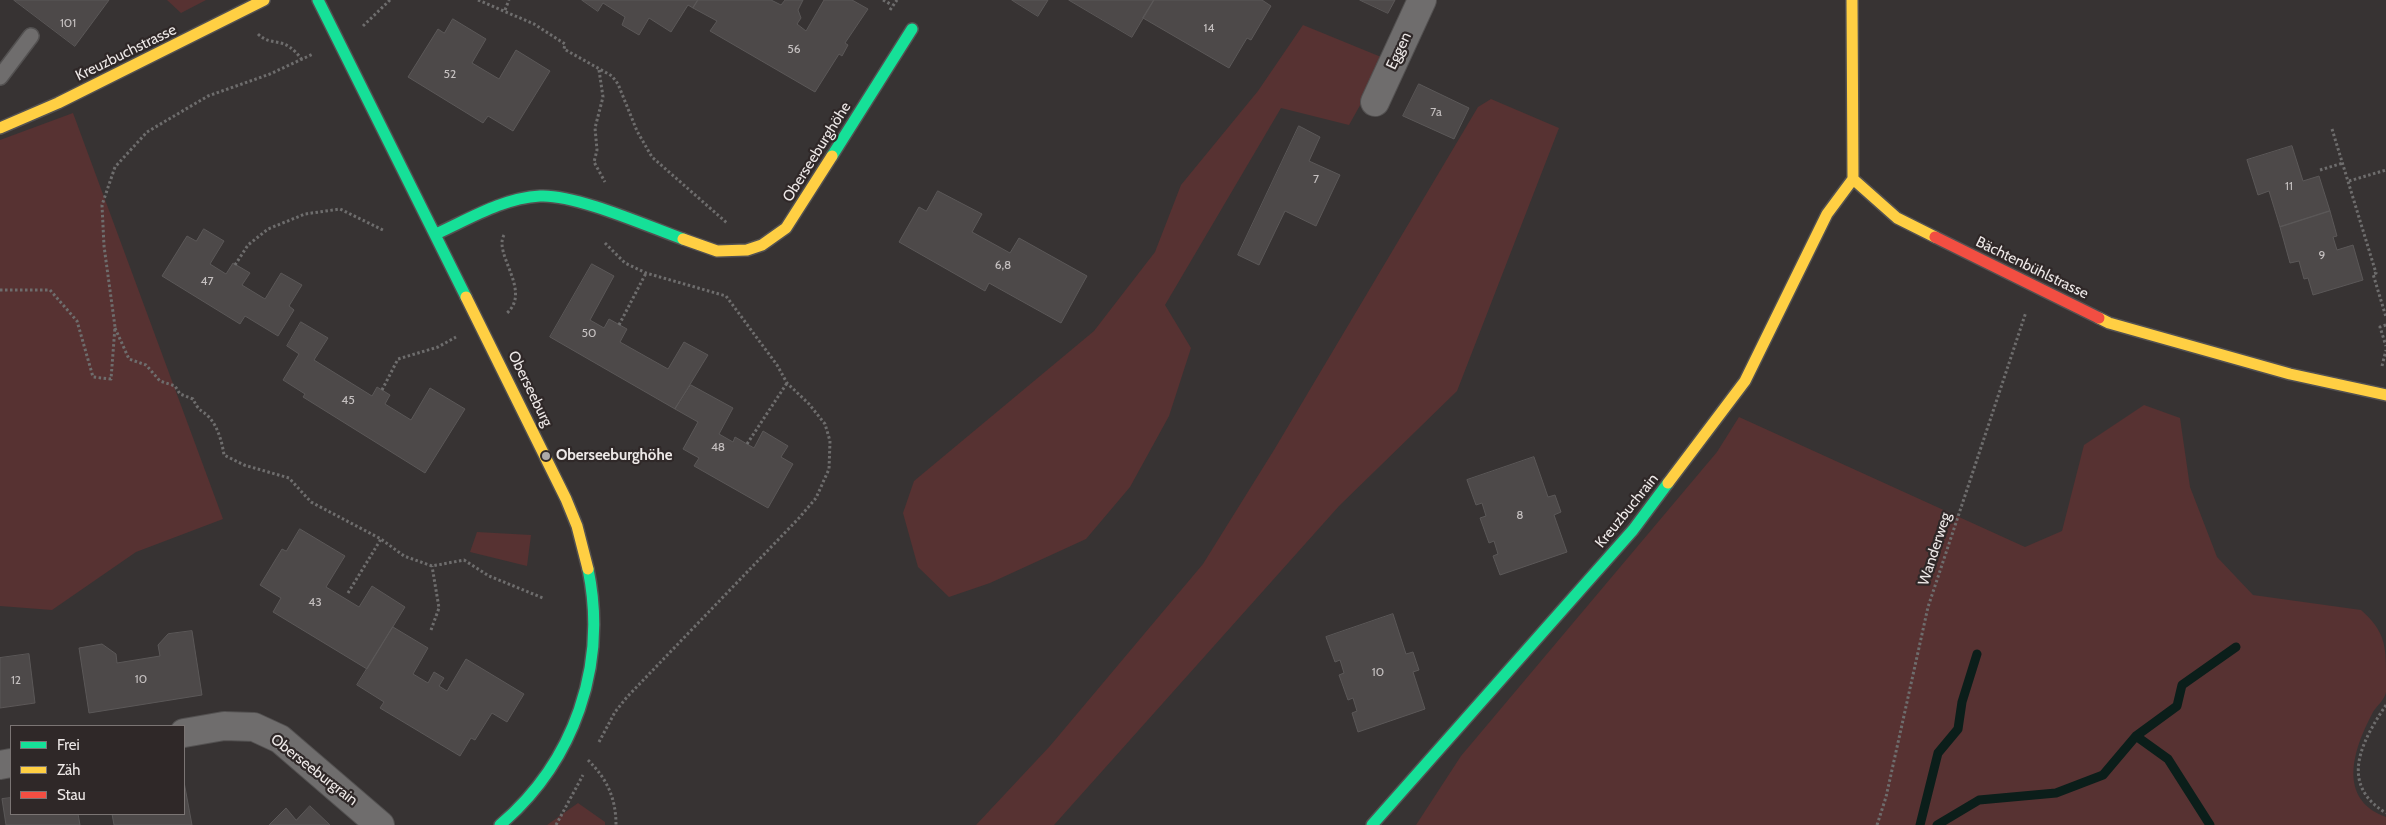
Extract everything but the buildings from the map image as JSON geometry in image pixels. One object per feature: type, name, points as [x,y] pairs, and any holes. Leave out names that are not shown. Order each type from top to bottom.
[{"type":"street","name":"Kreuzbuchstrasse","points":[[0,128],[58,103],[264,0]]},
{"type":"street","name":"Oberseeburg","points":[[318,0],[546,456],[577,525],[589,579],[594,625],[582,706],[574,728],[541,785],[521,808],[500,825]]},
{"type":"street","name":"Eggen","points":[[1375,102],[1422,0]]},
{"type":"street","points":[[1852,0],[1854,179]]},
{"type":"street","name":"Oberseeburghöhe","points":[[436,234],[498,205],[540,196],[569,199],[717,251],[740,252],[763,246],[786,228],[912,30]]},
{"type":"street","name":"Bächtenbühlstrasse","points":[[1854,179],[1897,218],[2109,323],[2290,374],[2386,395]]},
{"type":"street","name":"Kreuzbuchrain","points":[[1372,825],[1633,530],[1745,381],[1827,214],[1854,179]]},
{"type":"street","name":"Oberseeburgrain","points":[[185,733],[224,726],[254,727],[280,739],[380,825]]},
{"type":"lane","points":[[0,77],[32,36]]},
{"type":"path","points":[[358,31],[390,0]]},
{"type":"path","points":[[478,0],[495,9],[505,10],[534,24],[565,44],[564,49],[612,76],[618,84],[637,130],[652,157],[731,226]]},
{"type":"path","points":[[505,10],[509,0]]},
{"type":"path","points":[[883,0],[892,5],[897,0]]},
{"type":"path","points":[[244,11],[253,29],[263,39],[284,42],[294,48],[302,60]]},
{"type":"path","points":[[0,290],[50,290],[77,321],[93,377],[111,379],[115,327],[104,246],[102,205],[115,167],[147,132],[208,96],[270,74],[319,51]]},
{"type":"path","points":[[599,70],[603,98],[595,128],[597,150],[594,162],[608,187]]},
{"type":"path","points":[[2332,129],[2376,273],[2373,274],[2386,317]]},
{"type":"path","points":[[2320,170],[2343,163]]},
{"type":"path","points":[[2348,181],[2386,170]]},
{"type":"path","points":[[235,265],[248,245],[268,229],[306,214],[340,209],[385,231]]},
{"type":"path","points":[[382,390],[398,359],[438,347],[480,324],[508,313],[515,304],[513,282],[502,238],[507,232]]},
{"type":"path","points":[[598,744],[615,712],[626,697],[661,664],[816,498],[829,469],[830,441],[825,424],[809,404],[787,383],[777,365],[726,296],[646,273],[625,263],[599,238]]},
{"type":"path","points":[[619,324],[646,273]]},
{"type":"path","name":"Wanderweg","points":[[1877,825],[1886,797],[1928,607],[2035,286]]},
{"type":"path","points":[[2386,326],[2380,327],[2386,346]]},
{"type":"path","points":[[115,327],[130,359],[146,365],[160,381],[175,386],[180,394],[193,399],[198,410],[209,417],[222,440],[224,455],[244,465],[290,478],[311,502],[381,539],[404,556],[432,566],[464,560],[489,576],[543,598]]},
{"type":"path","points":[[747,444],[787,383]]},
{"type":"path","points":[[348,593],[381,539]]},
{"type":"path","points":[[431,630],[439,608],[432,566]]},
{"type":"path","points":[[2386,706],[2362,746],[2358,767],[2358,780],[2362,790],[2372,804],[2386,813]]},
{"type":"path","points":[[584,763],[583,754],[599,771],[612,792],[616,825]]},
{"type":"path","points":[[556,825],[585,772]]},
{"type":"shaded area","points":[[167,0],[206,0],[181,13]]},
{"type":"shaded area","points":[[1303,25],[1386,59],[1349,125],[1281,108],[1165,305],[1191,348],[1169,416],[1130,487],[1086,539],[990,583],[949,597],[918,567],[903,513],[914,481],[1094,331],[1155,252],[1181,185],[1258,91]]},
{"type":"shaded area","points":[[1491,99],[1559,128],[1457,391],[1339,506],[1054,825],[976,825],[1050,746],[1203,564],[1274,450],[1478,107]]},
{"type":"shaded area","points":[[73,113],[223,519],[136,552],[52,610],[0,606],[0,140]]},
{"type":"shaded area","points":[[2144,405],[2180,418],[2190,487],[2217,557],[2253,595],[2361,610],[2374,623],[2384,643],[2386,692],[2384,698],[2373,711],[2359,743],[2354,772],[2355,786],[2360,798],[2371,809],[2386,817],[2386,825],[1416,825],[1461,756],[1717,452],[1739,417],[2025,547],[2062,531],[2084,445]]},
{"type":"shaded area","points":[[477,532],[531,535],[527,566],[470,552]]},
{"type":"shaded area","points":[[578,803],[605,822],[605,825],[547,825]]},
{"type":"waterway","points":[[1937,825],[1979,800],[2056,793],[2103,775],[2136,736],[2177,706],[2182,685],[2236,647]]},
{"type":"waterway","points":[[1920,825],[1938,753],[1958,729],[1962,702],[1977,654]]},
{"type":"waterway","points":[[2136,736],[2168,759],[2210,825]]},
{"type":"traffic: fast","points":[[318,0],[466,297]]},
{"type":"traffic: fast","points":[[832,156],[912,29]]},
{"type":"traffic: fast","points":[[436,234],[500,205],[540,196],[555,197],[591,205],[683,239]]},
{"type":"traffic: fast","points":[[1372,825],[1633,530],[1668,483]]},
{"type":"traffic: fast","points":[[500,825],[526,800],[548,772],[566,742],[579,710],[588,676],[593,641],[593,605],[588,569]]},
{"type":"traffic: slow","points":[[0,128],[58,103],[264,0]]},
{"type":"traffic: slow","points":[[1852,0],[1853,179],[1897,218],[1935,237]]},
{"type":"traffic: slow","points":[[683,239],[717,251],[747,250],[762,245],[786,228],[832,156]]},
{"type":"traffic: slow","points":[[1668,483],[1745,381],[1827,214],[1853,179]]},
{"type":"traffic: slow","points":[[466,297],[566,499],[577,526],[588,569]]},
{"type":"traffic: slow","points":[[2099,318],[2109,323],[2290,374],[2386,395]]},
{"type":"traffic: jam","points":[[1935,237],[2099,318]]},
{"type":"place","name":"Oberseeburghöhe","points":[[546,456]]}]
